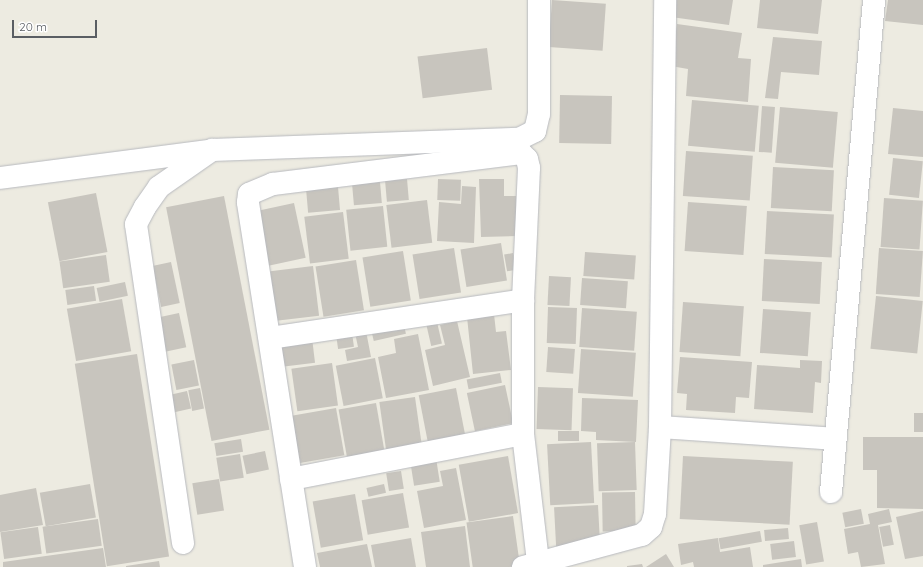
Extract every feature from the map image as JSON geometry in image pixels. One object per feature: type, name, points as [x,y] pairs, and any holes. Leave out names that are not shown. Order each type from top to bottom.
[{"type":"street","points":[[0,178],[212,150],[518,139],[535,131],[539,114],[539,0]]},
{"type":"street","points":[[305,567],[248,202],[249,194],[273,184],[521,153],[527,159],[529,168],[523,300],[523,434],[531,565],[642,535],[651,527],[655,514],[660,427],[665,0]]},
{"type":"street","points":[[831,492],[834,439],[874,0]]},
{"type":"street","points":[[182,543],[136,224],[159,187],[212,150]]},
{"type":"street","points":[[270,338],[523,300]]},
{"type":"street","points":[[660,427],[834,439]]},
{"type":"street","points":[[291,479],[523,434]]},
{"type":"building","points":[[552,0],[606,4],[603,51],[549,47]]},
{"type":"building","points":[[674,0],[733,0],[729,25],[671,17]]},
{"type":"building","points":[[760,0],[822,0],[818,34],[757,28]]},
{"type":"building","points":[[888,0],[923,0],[923,25],[885,21]]},
{"type":"building","points":[[677,24],[742,33],[738,58],[751,59],[748,102],[686,96],[688,69],[671,66]]},
{"type":"building","points":[[773,37],[822,41],[819,75],[781,72],[778,99],[765,98]]},
{"type":"building","points":[[487,48],[492,90],[423,98],[418,57]]},
{"type":"building","points":[[560,95],[612,96],[611,144],[559,143]]},
{"type":"building","points":[[692,100],[759,106],[755,152],[688,146]]},
{"type":"building","points":[[762,106],[775,107],[772,153],[759,152]]},
{"type":"building","points":[[780,107],[838,112],[833,168],[775,163]]},
{"type":"building","points":[[893,108],[923,111],[923,157],[888,154]]},
{"type":"building","points":[[686,151],[753,156],[750,201],[683,196]]},
{"type":"building","points":[[893,158],[923,161],[919,198],[889,195]]},
{"type":"building","points":[[773,167],[834,170],[832,211],[771,208]]},
{"type":"building","points":[[407,179],[409,200],[387,202],[385,181]]},
{"type":"building","points":[[438,179],[461,180],[460,201],[437,200]]},
{"type":"building","points":[[479,179],[504,179],[504,196],[516,196],[517,236],[481,237]]},
{"type":"building","points":[[380,182],[382,203],[354,205],[352,184]]},
{"type":"building","points":[[462,186],[476,187],[474,243],[437,241],[439,202],[461,204]]},
{"type":"building","points":[[338,187],[340,210],[308,213],[306,190]]},
{"type":"building","points":[[96,193],[107,252],[59,261],[48,202]]},
{"type":"building","points":[[224,196],[269,430],[211,441],[166,207]]},
{"type":"building","points":[[884,198],[923,201],[919,250],[881,247]]},
{"type":"building","points":[[427,200],[432,243],[392,248],[386,205]]},
{"type":"building","points":[[688,202],[747,206],[743,255],[685,251]]},
{"type":"building","points":[[294,203],[306,258],[268,266],[257,211]]},
{"type":"building","points":[[383,206],[387,247],[350,251],[346,210]]},
{"type":"building","points":[[767,211],[834,215],[832,257],[765,254]]},
{"type":"building","points":[[343,212],[349,259],[310,263],[304,217]]},
{"type":"building","points":[[501,243],[507,281],[466,287],[461,249]]},
{"type":"building","points":[[454,248],[461,292],[420,299],[413,255]]},
{"type":"building","points":[[879,248],[923,251],[920,297],[876,294]]},
{"type":"building","points":[[403,251],[411,300],[370,307],[363,257]]},
{"type":"building","points":[[585,252],[636,256],[634,279],[583,276]]},
{"type":"building","points":[[513,253],[516,270],[507,271],[504,255]]},
{"type":"building","points":[[106,255],[110,282],[63,288],[59,262]]},
{"type":"building","points":[[764,259],[822,262],[820,304],[762,301]]},
{"type":"building","points":[[356,260],[364,310],[323,317],[316,266]]},
{"type":"building","points":[[171,262],[180,303],[161,307],[152,266]]},
{"type":"building","points":[[313,266],[319,316],[276,321],[270,271]]},
{"type":"building","points":[[549,276],[571,277],[569,306],[547,305]]},
{"type":"building","points":[[582,278],[628,281],[626,308],[580,305]]},
{"type":"building","points":[[125,282],[128,296],[100,302],[97,288]]},
{"type":"building","points":[[94,286],[96,301],[67,305],[65,290]]},
{"type":"building","points":[[876,296],[923,301],[917,354],[870,349]]},
{"type":"building","points":[[122,299],[131,351],[76,361],[67,309]]},
{"type":"building","points":[[683,302],[744,306],[740,356],[680,352]]},
{"type":"building","points":[[548,307],[577,308],[576,344],[547,343]]},
{"type":"building","points":[[582,308],[637,312],[634,351],[579,347]]},
{"type":"building","points":[[763,309],[811,312],[808,356],[760,353]]},
{"type":"building","points":[[179,313],[186,347],[163,352],[156,318]]},
{"type":"building","points":[[494,314],[496,332],[506,331],[511,370],[473,374],[467,317]]},
{"type":"building","points":[[403,321],[406,334],[374,341],[371,328]]},
{"type":"building","points":[[457,321],[470,377],[433,386],[425,350],[445,345],[440,325]]},
{"type":"building","points":[[437,322],[442,343],[431,346],[426,324]]},
{"type":"building","points":[[366,331],[371,357],[347,361],[345,350],[358,347],[355,333]]},
{"type":"building","points":[[352,333],[354,347],[338,349],[336,335]]},
{"type":"building","points":[[418,334],[429,390],[386,398],[378,357],[396,353],[394,339]]},
{"type":"building","points":[[312,338],[315,363],[284,367],[281,342]]},
{"type":"building","points":[[548,347],[575,349],[573,374],[546,372]]},
{"type":"building","points":[[581,349],[636,353],[633,397],[578,393]]},
{"type":"building","points":[[137,354],[169,556],[107,566],[75,364]]},
{"type":"building","points":[[680,357],[752,362],[749,398],[736,397],[735,413],[686,410],[687,394],[677,393]]},
{"type":"building","points":[[375,358],[383,398],[344,406],[336,366]]},
{"type":"building","points":[[194,360],[199,386],[176,390],[171,364]]},
{"type":"building","points":[[800,360],[822,361],[821,383],[815,382],[813,413],[754,409],[757,365],[800,368]]},
{"type":"building","points":[[332,363],[338,406],[297,411],[291,369]]},
{"type":"building","points":[[500,373],[502,383],[469,389],[467,379]]},
{"type":"building","points":[[505,385],[513,423],[475,431],[467,393]]},
{"type":"building","points":[[538,387],[573,388],[572,430],[537,429]]},
{"type":"building","points":[[200,388],[204,409],[192,411],[188,390]]},
{"type":"building","points":[[456,388],[465,435],[428,442],[419,395]]},
{"type":"building","points":[[187,391],[191,409],[174,412],[170,395]]},
{"type":"building","points":[[415,397],[422,445],[386,450],[379,402]]},
{"type":"building","points":[[582,398],[638,400],[636,442],[596,440],[596,432],[581,431]]},
{"type":"building","points":[[376,403],[384,450],[347,457],[339,410]]},
{"type":"building","points":[[336,408],[344,455],[300,463],[292,416]]},
{"type":"building","points":[[914,413],[923,413],[923,432],[914,432]]},
{"type":"building","points":[[558,431],[579,431],[579,441],[558,441]]},
{"type":"building","points":[[863,437],[923,437],[923,509],[877,508],[877,470],[863,470]]},
{"type":"building","points":[[241,439],[243,452],[216,456],[214,443]]},
{"type":"building","points":[[591,442],[594,503],[550,505],[547,444]]},
{"type":"building","points":[[635,442],[637,490],[599,491],[597,443]]},
{"type":"building","points":[[265,451],[269,470],[246,474],[243,456]]},
{"type":"building","points":[[240,454],[244,478],[220,481],[216,458]]},
{"type":"building","points":[[508,456],[518,513],[469,522],[459,465]]},
{"type":"building","points":[[683,456],[793,462],[790,525],[680,519]]},
{"type":"building","points":[[436,458],[440,482],[414,486],[410,462]]},
{"type":"building","points":[[456,468],[466,520],[424,528],[417,491],[443,486],[440,471]]},
{"type":"building","points":[[401,471],[404,489],[389,491],[386,473]]},
{"type":"building","points":[[219,479],[224,511],[197,515],[192,483]]},
{"type":"building","points":[[90,484],[96,517],[46,526],[40,493]]},
{"type":"building","points":[[384,484],[386,493],[368,497],[366,488]]},
{"type":"building","points":[[36,488],[43,525],[0,532],[0,495]]},
{"type":"building","points":[[635,492],[636,531],[603,532],[602,493]]},
{"type":"building","points":[[403,493],[409,527],[368,535],[362,500]]},
{"type":"building","points":[[355,494],[363,540],[321,548],[313,501]]},
{"type":"building","points":[[598,505],[600,545],[556,547],[554,507]]},
{"type":"building","points":[[861,509],[864,524],[845,527],[842,513]]},
{"type":"building","points":[[889,509],[892,522],[878,525],[885,564],[861,567],[858,552],[848,554],[844,529],[870,524],[868,514]]},
{"type":"building","points":[[923,511],[923,556],[905,559],[896,517]]},
{"type":"building","points":[[513,516],[520,566],[473,567],[466,523]]},
{"type":"building","points":[[98,519],[102,546],[46,554],[43,527]]},
{"type":"building","points":[[817,522],[824,561],[806,565],[799,525]]},
{"type":"building","points":[[890,525],[894,545],[883,547],[879,527]]},
{"type":"building","points":[[465,526],[470,567],[426,567],[421,532]]},
{"type":"building","points":[[38,527],[42,554],[4,559],[0,532]]},
{"type":"building","points":[[788,528],[789,539],[765,541],[764,530]]},
{"type":"building","points":[[760,531],[762,542],[721,549],[719,538]]},
{"type":"building","points":[[411,538],[416,567],[375,567],[371,545]]},
{"type":"building","points":[[718,538],[720,552],[750,547],[753,567],[694,567],[693,562],[681,565],[678,544]]},
{"type":"building","points":[[794,541],[796,557],[772,560],[770,544]]},
{"type":"building","points":[[367,544],[372,567],[320,567],[317,553]]},
{"type":"building","points":[[103,548],[106,567],[3,567],[3,562]]},
{"type":"building","points":[[666,554],[674,567],[646,567]]},
{"type":"building","points":[[801,559],[802,567],[763,567],[763,565]]},
{"type":"building","points":[[159,561],[160,567],[126,567],[126,566]]},
{"type":"building","points":[[642,564],[643,567],[627,567],[627,566]]}]
